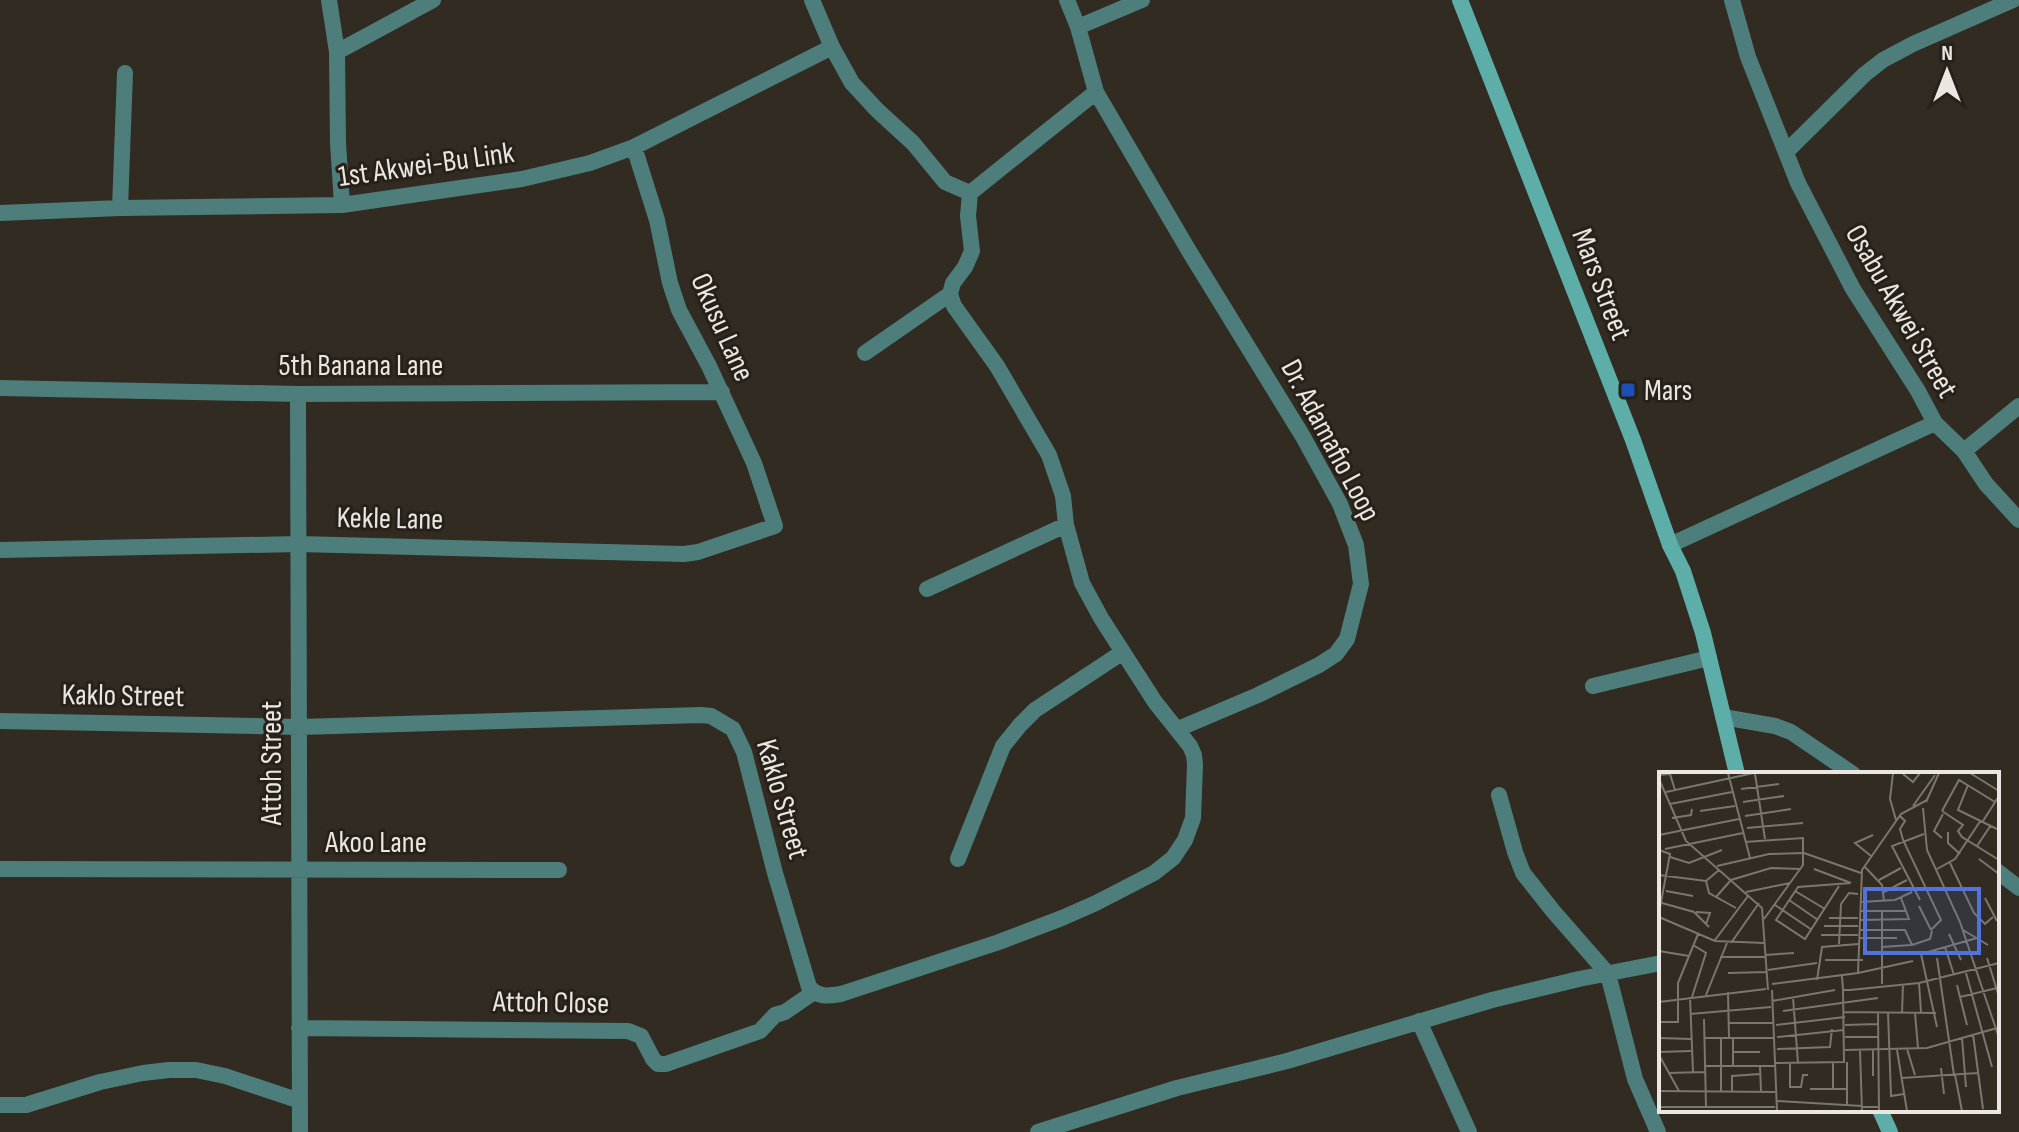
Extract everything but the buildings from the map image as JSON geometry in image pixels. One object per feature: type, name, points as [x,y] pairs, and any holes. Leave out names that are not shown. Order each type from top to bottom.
[{"type":"street","points":[[329,0],[337,52],[342,205]]},
{"type":"street","points":[[337,52],[433,0]]},
{"type":"street","points":[[812,0],[852,83],[913,143],[945,182],[970,193]]},
{"type":"street","name":"Dr. Adamafio Loop","points":[[1067,0],[1096,92],[1302,435],[1340,504],[1356,545],[1361,584],[1347,639],[1336,654],[1258,695],[1178,729]]},
{"type":"street","points":[[1078,27],[1142,0]]},
{"type":"street","name":"Mars Street","points":[[1460,0],[1633,440],[1670,545],[1683,571],[1709,658],[1737,772]]},
{"type":"street","name":"Osabu Akwei Street","points":[[1670,545],[1935,423],[1853,289],[1798,183],[1748,57],[1732,0]]},
{"type":"street","points":[[1786,152],[1883,60],[2013,0]]},
{"type":"street","name":"1st Akwei-Bu Link","points":[[0,213],[342,205],[522,179],[590,163],[634,147],[832,47]]},
{"type":"street","points":[[120,208],[125,73]]},
{"type":"street","points":[[814,992],[825,997],[841,994],[1062,918],[1154,873],[1173,858],[1185,840],[1193,818],[1194,755],[1178,729],[1155,702],[1082,583],[1066,525],[1063,496],[1049,455],[997,366],[954,306],[950,294],[972,251],[968,216],[970,193],[1096,92]]},
{"type":"street","name":"Okusu Lane","points":[[634,147],[657,220],[679,310],[722,392],[754,463],[775,526]]},
{"type":"street","points":[[865,353],[950,294]]},
{"type":"street","name":"5th Banana Lane","points":[[0,388],[298,394],[722,392]]},
{"type":"street","name":"Attoh Street","points":[[298,394],[300,1132]]},
{"type":"street","points":[[1964,451],[2019,406]]},
{"type":"street","points":[[1935,423],[1964,451],[1986,484],[2019,520]]},
{"type":"street","points":[[927,589],[1066,525]]},
{"type":"street","name":"Kekle Lane","points":[[0,550],[299,544],[684,554],[775,526]]},
{"type":"street","points":[[958,859],[1003,746],[1035,710],[1123,652]]},
{"type":"street","points":[[1593,686],[1709,658]]},
{"type":"street","name":"Kaklo Street","points":[[0,721],[300,727],[711,716],[733,729],[744,752],[775,873],[809,987],[814,992]]},
{"type":"street","points":[[1723,717],[1775,726],[1791,732],[1850,772]]},
{"type":"street","points":[[1499,795],[1523,873],[1608,974],[1635,1079],[1658,1132]]},
{"type":"street","name":"Akoo Lane","points":[[0,869],[559,870]]},
{"type":"street","points":[[1999,873],[2019,888]]},
{"type":"street","points":[[1038,1132],[1177,1088],[1287,1061],[1492,1000],[1659,963]]},
{"type":"street","name":"Attoh Close","points":[[299,1028],[628,1031],[641,1036],[658,1064],[666,1064],[760,1031],[775,1015],[785,1012],[814,992]]},
{"type":"street","points":[[1419,1021],[1469,1132]]},
{"type":"street","points":[[0,1105],[26,1105],[100,1082],[169,1070],[196,1070],[225,1076],[300,1101]]},
{"type":"street","points":[[1881,1112],[1890,1132]]},
{"type":"place","name":"Mars","points":[[1628,390]]}]
